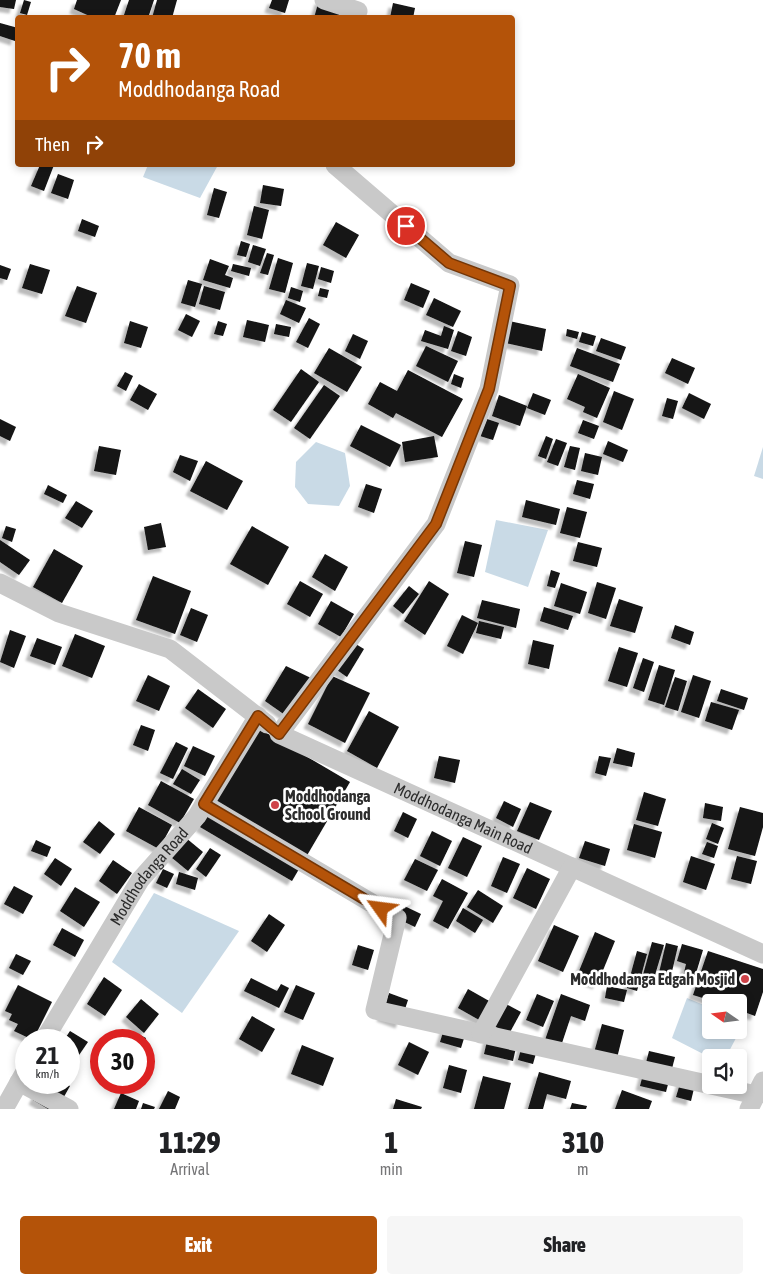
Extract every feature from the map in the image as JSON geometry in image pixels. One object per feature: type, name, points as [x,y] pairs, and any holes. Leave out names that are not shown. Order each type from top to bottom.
[{"type":"street","points":[[324,0],[359,9]]},
{"type":"street","points":[[279,734],[436,524],[489,389],[510,286],[449,263],[337,167]]},
{"type":"street","name":"Moddhodanga Main Road","points":[[0,583],[59,613],[170,649],[279,734],[763,954]]},
{"type":"street","name":"Moddhodanga Road","points":[[51,1029],[140,880],[196,816],[258,716]]},
{"type":"street","points":[[204,804],[397,918],[375,1010],[756,1095]]},
{"type":"street","points":[[481,1034],[572,867]]},
{"type":"street","points":[[4,1109],[15,1090]]},
{"type":"street","points":[[48,1094],[69,1109]]},
{"type":"water","points":[[147,167],[217,167],[200,198],[143,177]]},
{"type":"water","points":[[316,442],[345,453],[350,486],[339,506],[308,504],[295,487],[296,462]]},
{"type":"water","points":[[763,447],[763,479],[754,476]]},
{"type":"water","points":[[496,520],[548,530],[528,587],[485,572]]},
{"type":"water","points":[[154,893],[239,931],[182,1013],[112,962]]},
{"type":"water","points":[[687,998],[702,1004],[702,1039],[736,1039],[730,1049],[702,1049],[702,1053],[672,1038]]},
{"type":"building","points":[[0,0],[16,0],[14,9],[0,7]]},
{"type":"building","points":[[24,0],[31,2],[27,15],[20,13]]},
{"type":"building","points":[[77,0],[121,0],[115,15],[87,15],[74,9]]},
{"type":"building","points":[[129,0],[154,0],[149,15],[124,15]]},
{"type":"building","points":[[157,0],[177,0],[173,15],[153,15]]},
{"type":"building","points":[[272,0],[289,0],[285,13],[269,8]]},
{"type":"building","points":[[319,0],[343,1],[339,15],[315,15]]},
{"type":"building","points":[[393,3],[415,8],[414,15],[391,15]]},
{"type":"building","points":[[0,23],[15,27],[15,41],[0,36]]},
{"type":"building","points":[[39,167],[53,167],[44,191],[31,186]]},
{"type":"building","points":[[58,174],[74,180],[68,199],[51,193]]},
{"type":"building","points":[[263,185],[284,189],[281,206],[260,203]]},
{"type":"building","points":[[214,188],[227,192],[219,218],[207,215]]},
{"type":"building","points":[[254,206],[269,210],[262,239],[247,235]]},
{"type":"building","points":[[82,219],[99,226],[95,237],[78,231]]},
{"type":"building","points":[[336,222],[359,235],[346,258],[323,245]]},
{"type":"building","points":[[241,241],[250,244],[246,257],[237,255]]},
{"type":"building","points":[[253,245],[266,249],[260,266],[248,262]]},
{"type":"building","points":[[267,253],[274,255],[268,275],[260,273]]},
{"type":"building","points":[[278,258],[293,263],[285,293],[269,289]]},
{"type":"building","points":[[210,259],[229,266],[225,275],[233,278],[230,288],[203,280]]},
{"type":"building","points":[[307,263],[319,266],[313,289],[301,286]]},
{"type":"building","points":[[30,264],[50,270],[42,294],[22,288]]},
{"type":"building","points":[[233,264],[251,268],[249,276],[231,271]]},
{"type":"building","points":[[0,265],[11,269],[7,280],[0,278]]},
{"type":"building","points":[[321,267],[334,271],[331,283],[318,279]]},
{"type":"building","points":[[188,280],[202,284],[195,307],[181,303]]},
{"type":"building","points":[[411,283],[430,291],[423,308],[404,300]]},
{"type":"building","points":[[77,286],[97,293],[86,323],[65,316]]},
{"type":"building","points":[[204,286],[225,292],[220,310],[199,304]]},
{"type":"building","points":[[291,287],[303,291],[300,302],[288,298]]},
{"type":"building","points":[[320,288],[329,290],[327,298],[318,296]]},
{"type":"building","points":[[434,298],[461,311],[453,327],[426,315]]},
{"type":"building","points":[[286,300],[306,308],[299,323],[280,314]]},
{"type":"building","points":[[186,314],[200,321],[192,337],[178,330]]},
{"type":"building","points":[[309,318],[320,324],[308,348],[296,342]]},
{"type":"building","points":[[247,320],[269,325],[265,342],[243,337]]},
{"type":"building","points":[[505,320],[546,329],[542,351],[501,342]]},
{"type":"building","points":[[130,321],[148,327],[141,348],[124,343]]},
{"type":"building","points":[[218,321],[227,324],[223,336],[214,334]]},
{"type":"building","points":[[276,324],[291,327],[289,337],[274,334]]},
{"type":"building","points":[[444,326],[454,330],[448,349],[421,341],[425,330],[441,336]]},
{"type":"building","points":[[567,329],[579,332],[577,339],[566,336]]},
{"type":"building","points":[[458,331],[472,337],[466,356],[451,351]]},
{"type":"building","points":[[582,332],[596,336],[593,346],[579,342]]},
{"type":"building","points":[[353,334],[368,341],[360,359],[345,351]]},
{"type":"building","points":[[601,338],[626,347],[621,360],[596,351]]},
{"type":"building","points":[[426,346],[458,361],[448,382],[416,366]]},
{"type":"building","points":[[329,348],[362,367],[347,392],[314,373]]},
{"type":"building","points":[[577,348],[620,364],[613,382],[570,366]]},
{"type":"building","points":[[672,358],[695,368],[688,384],[665,373]]},
{"type":"building","points":[[301,369],[319,382],[291,422],[273,410]]},
{"type":"building","points":[[408,370],[463,399],[442,437],[396,413],[393,418],[368,404],[380,382],[397,391]]},
{"type":"building","points":[[125,372],[133,376],[126,391],[117,386]]},
{"type":"building","points":[[454,374],[464,378],[461,388],[451,384]]},
{"type":"building","points":[[578,374],[610,388],[597,418],[583,412],[585,407],[567,399]]},
{"type":"building","points":[[139,384],[157,394],[148,410],[130,400]]},
{"type":"building","points":[[324,385],[340,396],[310,439],[294,428]]},
{"type":"building","points":[[614,391],[634,399],[622,430],[603,422]]},
{"type":"building","points":[[533,393],[551,400],[545,415],[527,408]]},
{"type":"building","points":[[689,393],[711,404],[704,419],[682,408]]},
{"type":"building","points":[[499,395],[527,406],[520,426],[492,416]]},
{"type":"building","points":[[667,398],[678,401],[673,419],[662,416]]},
{"type":"building","points":[[0,419],[16,427],[10,441],[0,436]]},
{"type":"building","points":[[487,419],[499,423],[493,440],[480,436]]},
{"type":"building","points":[[583,420],[599,426],[594,439],[578,433]]},
{"type":"building","points":[[361,425],[401,445],[390,467],[350,446]]},
{"type":"building","points":[[434,436],[438,457],[405,462],[402,442]]},
{"type":"building","points":[[546,436],[553,439],[546,459],[538,456]]},
{"type":"building","points":[[556,439],[567,443],[558,466],[547,462]]},
{"type":"building","points":[[608,441],[628,450],[623,462],[603,454]]},
{"type":"building","points":[[99,446],[121,450],[116,475],[94,471]]},
{"type":"building","points":[[570,446],[580,448],[575,470],[564,467]]},
{"type":"building","points":[[585,453],[602,457],[598,475],[581,471]]},
{"type":"building","points":[[180,455],[198,461],[190,481],[173,472]]},
{"type":"building","points":[[206,461],[243,481],[227,510],[190,491]]},
{"type":"building","points":[[577,480],[594,484],[590,499],[573,494]]},
{"type":"building","points":[[366,484],[382,489],[374,513],[358,507]]},
{"type":"building","points":[[48,485],[67,495],[63,503],[44,494]]},
{"type":"building","points":[[526,500],[560,509],[556,525],[522,517]]},
{"type":"building","points":[[76,501],[93,511],[82,528],[65,518]]},
{"type":"building","points":[[567,507],[587,512],[580,538],[560,533]]},
{"type":"building","points":[[161,523],[166,547],[148,550],[144,527]]},
{"type":"building","points":[[6,526],[16,529],[12,542],[2,538]]},
{"type":"building","points":[[252,526],[289,547],[268,585],[230,564]]},
{"type":"building","points":[[0,540],[30,560],[19,575],[0,562]]},
{"type":"building","points":[[465,541],[482,545],[474,577],[457,573]]},
{"type":"building","points":[[578,542],[602,548],[597,567],[573,561]]},
{"type":"building","points":[[54,549],[83,566],[62,603],[33,587]]},
{"type":"building","points":[[325,554],[348,567],[335,591],[312,577]]},
{"type":"building","points":[[551,570],[560,573],[555,588],[547,586]]},
{"type":"building","points":[[153,576],[191,591],[175,634],[136,620]]},
{"type":"building","points":[[300,581],[323,594],[310,617],[287,604]]},
{"type":"building","points":[[429,581],[449,594],[425,635],[404,621]]},
{"type":"building","points":[[597,582],[616,588],[606,619],[588,613]]},
{"type":"building","points":[[561,583],[587,592],[580,614],[554,606]]},
{"type":"building","points":[[409,586],[419,594],[403,614],[393,606]]},
{"type":"building","points":[[619,599],[643,607],[635,633],[610,626]]},
{"type":"building","points":[[482,600],[520,609],[516,628],[477,618]]},
{"type":"building","points":[[331,601],[354,614],[341,637],[318,624]]},
{"type":"building","points":[[544,607],[573,616],[568,630],[540,621]]},
{"type":"building","points":[[191,608],[208,615],[197,642],[180,635]]},
{"type":"building","points":[[462,615],[478,623],[463,654],[447,646]]},
{"type":"building","points":[[479,621],[504,627],[501,639],[476,633]]},
{"type":"building","points":[[675,625],[694,632],[690,645],[671,638]]},
{"type":"building","points":[[10,630],[26,636],[14,668],[0,662]]},
{"type":"building","points":[[75,634],[105,646],[92,678],[62,666]]},
{"type":"building","points":[[37,638],[62,647],[55,665],[30,656]]},
{"type":"building","points":[[533,640],[554,645],[549,669],[528,664]]},
{"type":"building","points":[[354,643],[364,649],[347,677],[337,670]]},
{"type":"building","points":[[619,647],[638,653],[627,687],[608,681]]},
{"type":"building","points":[[643,658],[654,662],[644,692],[633,688]]},
{"type":"building","points":[[659,665],[675,670],[664,705],[648,700]]},
{"type":"building","points":[[286,666],[313,679],[285,715],[265,701]]},
{"type":"building","points":[[148,675],[170,686],[159,711],[136,701]]},
{"type":"building","points":[[693,675],[711,681],[699,718],[681,712]]},
{"type":"building","points":[[332,676],[370,693],[345,743],[308,724]]},
{"type":"building","points":[[675,677],[687,681],[678,711],[665,707]]},
{"type":"building","points":[[198,689],[226,709],[213,728],[185,708]]},
{"type":"building","points":[[721,689],[748,698],[744,710],[717,701]]},
{"type":"building","points":[[711,702],[739,710],[732,730],[705,721]]},
{"type":"building","points":[[369,711],[399,727],[377,768],[347,751]]},
{"type":"building","points":[[141,725],[155,730],[148,751],[133,745]]},
{"type":"building","name":"Moddhodanga School Ground","points":[[258,728],[350,782],[292,881],[200,827]]},
{"type":"building","points":[[176,742],[188,748],[173,779],[160,773]]},
{"type":"building","points":[[193,746],[215,756],[205,776],[184,766]]},
{"type":"building","points":[[617,748],[635,753],[632,767],[613,763]]},
{"type":"building","points":[[439,756],[460,760],[455,783],[434,778]]},
{"type":"building","points":[[599,756],[611,758],[606,776],[595,773]]},
{"type":"building","points":[[182,769],[200,780],[191,794],[173,784]]},
{"type":"building","points":[[161,781],[194,799],[180,823],[148,805]]},
{"type":"building","points":[[644,792],[666,799],[658,826],[636,820]]},
{"type":"building","points":[[504,801],[521,809],[513,827],[496,818]]},
{"type":"building","points":[[530,802],[552,811],[539,840],[517,831]]},
{"type":"building","points":[[705,803],[723,807],[721,821],[703,818]]},
{"type":"building","points":[[139,807],[172,825],[159,849],[126,831]]},
{"type":"building","points":[[740,807],[763,813],[763,827],[755,856],[728,849]]},
{"type":"building","points":[[403,812],[417,819],[408,838],[394,831]]},
{"type":"building","points":[[99,821],[115,834],[100,854],[83,842]]},
{"type":"building","points":[[712,823],[724,828],[718,844],[706,839]]},
{"type":"building","points":[[634,824],[662,832],[655,858],[627,850]]},
{"type":"building","points":[[432,831],[452,841],[440,866],[420,856]]},
{"type":"building","points":[[463,837],[482,846],[467,877],[448,868]]},
{"type":"building","points":[[186,838],[203,852],[188,871],[171,857]]},
{"type":"building","points":[[36,840],[51,847],[47,857],[31,851]]},
{"type":"building","points":[[585,841],[610,849],[605,866],[579,858]]},
{"type":"building","points":[[707,842],[718,846],[714,858],[702,854]]},
{"type":"building","points":[[210,848],[221,855],[206,877],[196,869]]},
{"type":"building","points":[[691,856],[715,864],[706,890],[683,882]]},
{"type":"building","points":[[737,856],[757,861],[751,884],[731,879]]},
{"type":"building","points":[[503,857],[520,864],[507,893],[491,886]]},
{"type":"building","points":[[55,858],[72,869],[61,886],[44,874]]},
{"type":"building","points":[[415,859],[438,870],[427,891],[404,880]]},
{"type":"building","points":[[113,860],[132,873],[117,894],[99,881]]},
{"type":"building","points":[[527,868],[550,879],[536,909],[513,898]]},
{"type":"building","points":[[163,869],[174,874],[167,888],[156,883]]},
{"type":"building","points":[[179,872],[198,878],[195,890],[176,884]]},
{"type":"building","points":[[442,879],[468,893],[448,929],[433,921],[443,901],[433,896]]},
{"type":"building","points":[[14,886],[33,896],[23,914],[4,904]]},
{"type":"building","points":[[75,887],[100,902],[84,927],[60,911]]},
{"type":"building","points":[[478,890],[503,906],[493,923],[467,907]]},
{"type":"building","points":[[392,900],[421,914],[415,927],[386,913]]},
{"type":"building","points":[[463,908],[483,920],[475,933],[456,921]]},
{"type":"building","points":[[269,914],[285,925],[267,952],[251,941]]},
{"type":"building","points":[[554,925],[579,936],[563,972],[538,961]]},
{"type":"building","points":[[62,928],[84,940],[75,957],[53,945]]},
{"type":"building","points":[[595,932],[615,941],[597,985],[577,976]]},
{"type":"building","points":[[652,942],[664,945],[652,985],[641,982]]},
{"type":"building","points":[[666,943],[678,946],[670,980],[658,977]]},
{"type":"building","points":[[682,944],[703,950],[694,980],[683,977],[686,964],[677,961]]},
{"type":"building","points":[[358,945],[374,950],[368,970],[352,965]]},
{"type":"building","points":[[637,951],[647,954],[637,991],[627,988]]},
{"type":"building","points":[[708,951],[763,969],[763,992],[755,1016],[748,1013],[748,994],[702,994],[702,998],[693,995]]},
{"type":"building","points":[[16,954],[31,961],[23,975],[9,968]]},
{"type":"building","points":[[104,977],[122,990],[105,1016],[87,1004]]},
{"type":"building","points":[[251,978],[277,991],[281,984],[289,988],[279,1008],[244,991]]},
{"type":"building","points":[[18,985],[52,1002],[38,1029],[15,1029],[18,1024],[9,1020],[12,1014],[5,1011]]},
{"type":"building","points":[[296,985],[315,993],[303,1020],[284,1012]]},
{"type":"building","points":[[607,986],[627,990],[624,1002],[605,998]]},
{"type":"building","points":[[468,989],[498,1006],[488,1025],[458,1008]]},
{"type":"building","points":[[389,993],[408,1000],[400,1024],[381,1017]]},
{"type":"building","points":[[537,994],[554,1001],[543,1027],[526,1020]]},
{"type":"building","points":[[561,994],[590,1005],[585,1021],[571,1016],[561,1046],[545,1040]]},
{"type":"building","points":[[141,999],[159,1014],[147,1029],[140,1029],[126,1017]]},
{"type":"building","points":[[506,1004],[521,1012],[509,1034],[494,1026]]},
{"type":"building","points":[[252,1016],[275,1029],[262,1052],[239,1039]]},
{"type":"building","points":[[446,1023],[467,1029],[461,1048],[440,1042]]},
{"type":"building","points":[[602,1024],[624,1030],[615,1066],[592,1060]]},
{"type":"building","points":[[525,1035],[540,1039],[533,1064],[518,1060]]},
{"type":"building","points":[[80,1037],[88,1042],[80,1054]]},
{"type":"building","points":[[488,1037],[517,1043],[513,1061],[484,1054]]},
{"type":"building","points":[[409,1042],[429,1052],[418,1075],[398,1065]]},
{"type":"building","points":[[302,1045],[334,1058],[323,1086],[291,1074]]},
{"type":"building","points":[[649,1051],[675,1057],[666,1092],[640,1086]]},
{"type":"building","points":[[449,1065],[467,1070],[461,1093],[443,1088]]},
{"type":"building","points":[[539,1072],[571,1081],[566,1099],[547,1094],[543,1109],[528,1109]]},
{"type":"building","points":[[483,1076],[511,1083],[504,1109],[474,1109]]},
{"type":"building","points":[[682,1077],[696,1080],[691,1101],[676,1097]]},
{"type":"building","points":[[622,1090],[652,1101],[649,1109],[615,1109]]},
{"type":"building","points":[[168,1091],[180,1097],[175,1109],[159,1109]]},
{"type":"building","points":[[36,1094],[65,1094],[57,1109],[48,1109],[33,1100]]},
{"type":"building","points":[[121,1094],[139,1101],[136,1109],[114,1109]]},
{"type":"building","points":[[396,1099],[422,1107],[421,1109],[393,1109]]},
{"type":"building","points":[[143,1103],[155,1107],[154,1109],[141,1109]]},
{"type":"building","points":[[572,1103],[587,1106],[586,1109],[570,1109]]},
{"type":"place","name":"Moddhodanga School Ground","points":[[275,805]]},
{"type":"place","name":"Moddhodanga Edgah Mosjid","points":[[745,979]]},
{"type":"route","points":[[381,909],[204,804],[258,716],[279,734],[436,524],[489,389],[510,286],[449,263],[406,226]]}]
